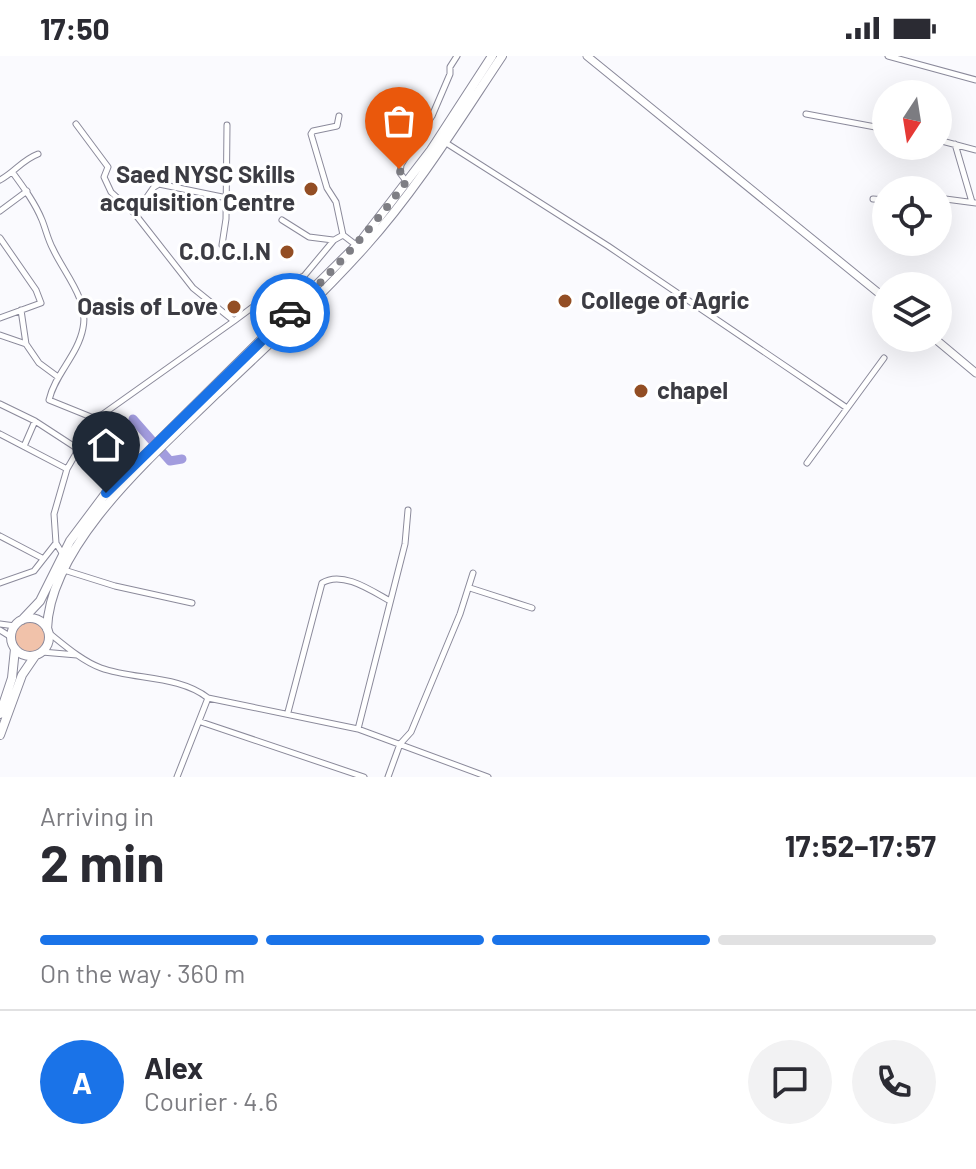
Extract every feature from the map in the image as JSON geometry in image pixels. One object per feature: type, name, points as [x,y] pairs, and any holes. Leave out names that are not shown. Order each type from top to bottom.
[{"type":"main road","points":[[163,441],[363,249],[400,205],[489,60],[502,56]]},
{"type":"main road","points":[[587,56],[872,288]]},
{"type":"main road","points":[[0,714],[12,678],[15,649],[11,637],[19,623],[40,601],[63,554],[98,502],[153,451],[356,245],[442,140]]},
{"type":"main road","points":[[951,352],[976,373]]},
{"type":"main road","points":[[0,735],[22,675],[49,642],[49,604],[64,570],[105,508],[153,451]]},
{"type":"main road","points":[[19,623],[34,619],[48,631]]},
{"type":"main road","points":[[15,649],[26,656],[38,654]]},
{"type":"street","points":[[406,182],[400,173],[401,165],[432,116],[457,56]]},
{"type":"street","points":[[888,56],[976,80]]},
{"type":"street","points":[[806,114],[872,126]]},
{"type":"street","points":[[339,116],[337,126],[311,134],[327,188],[336,202],[343,235],[356,245]]},
{"type":"street","points":[[76,124],[108,167],[104,177],[111,192],[135,214],[193,288],[234,321]]},
{"type":"street","points":[[222,245],[227,198],[227,125]]},
{"type":"street","points":[[442,140],[608,246],[847,408]]},
{"type":"street","points":[[952,143],[976,150]]},
{"type":"street","points":[[952,200],[974,202],[955,144]]},
{"type":"street","points":[[0,180],[13,173],[25,159],[38,154]]},
{"type":"street","points":[[13,173],[41,217],[52,248],[70,277],[84,316],[84,327],[75,352],[58,377],[49,400],[96,419]]},
{"type":"street","points":[[135,214],[159,184],[227,198]]},
{"type":"street","points":[[0,211],[27,191]]},
{"type":"street","points":[[282,220],[309,237],[334,240]]},
{"type":"street","points":[[63,554],[56,543],[54,514],[67,469],[96,419],[281,286],[304,276],[334,240],[343,235]]},
{"type":"street","points":[[0,238],[36,290],[41,303],[0,318]]},
{"type":"street","points":[[21,310],[26,344],[39,363],[58,377]]},
{"type":"street","points":[[0,335],[26,344]]},
{"type":"street","points":[[807,463],[884,358]]},
{"type":"street","points":[[0,404],[35,421],[78,449]]},
{"type":"street","points":[[25,444],[35,421]]},
{"type":"street","points":[[0,434],[25,444],[67,469]]},
{"type":"street","points":[[358,729],[405,544],[408,510]]},
{"type":"street","points":[[0,536],[42,558]]},
{"type":"street","points":[[0,583],[34,571],[56,543]]},
{"type":"street","points":[[64,570],[115,586],[192,603]]},
{"type":"street","points":[[388,777],[400,744],[411,732],[470,588],[473,573]]},
{"type":"street","points":[[288,712],[322,583],[327,579],[343,580],[390,601]]},
{"type":"street","points":[[470,588],[532,608]]},
{"type":"street","points":[[0,624],[19,623]]},
{"type":"street","points":[[0,630],[11,637]]},
{"type":"street","points":[[48,631],[98,667],[196,690],[208,698],[288,712],[310,721],[358,729],[488,777]]},
{"type":"street","points":[[38,654],[80,656]]},
{"type":"street","points":[[177,777],[208,698]]},
{"type":"street","points":[[201,722],[364,777]]},
{"type":"shaded area","points":[[30,620],[42,625],[47,637],[42,649],[30,654],[18,649],[13,637],[18,625]]},
{"type":"waterway","points":[[133,419],[170,461],[182,459]]},
{"type":"way so far","points":[[290,313],[361,241],[395,198],[406,182],[399,169]]},
{"type":"place","name":"Saed NYSC Skills acquisition Centre","points":[[311,189]]},
{"type":"place","name":"C.O.C.I.N","points":[[287,252]]},
{"type":"place","name":"College of Agric","points":[[565,301]]},
{"type":"place","name":"Oasis of Love","points":[[234,307]]},
{"type":"place","name":"chapel","points":[[641,391]]},
{"type":"route","points":[[106,493],[290,313]]}]
